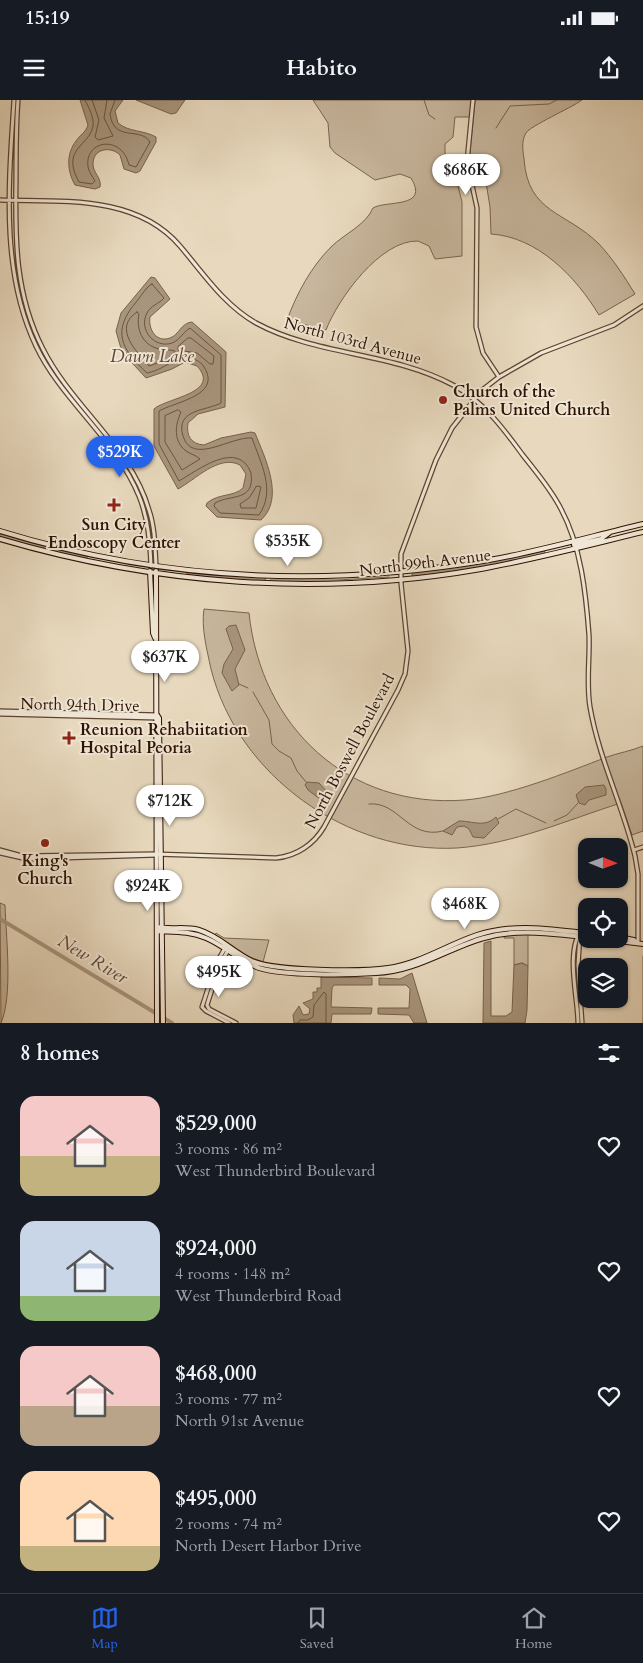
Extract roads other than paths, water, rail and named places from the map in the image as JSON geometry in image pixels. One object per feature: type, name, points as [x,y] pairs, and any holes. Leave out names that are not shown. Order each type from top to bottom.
[{"type":"main road","name":"North 99th Avenue","points":[[0,531],[65,549],[206,580],[266,583],[347,583],[401,580],[480,569],[574,545],[643,524]]},
{"type":"main road","points":[[627,528],[629,535]]},
{"type":"main road","name":"North 99th Avenue","points":[[0,539],[89,562],[153,569],[296,577],[400,572],[491,560],[643,532]]},
{"type":"main road","points":[[153,569],[159,754],[160,929],[163,1023]]},
{"type":"main road","points":[[157,717],[155,740],[159,856]]},
{"type":"main road","points":[[155,740],[159,754]]},
{"type":"main road","points":[[160,929],[191,933],[206,938],[253,961],[274,967],[374,969],[405,964],[475,936],[502,929],[533,927],[578,935]]},
{"type":"main road","points":[[160,929],[185,928],[202,931],[227,948]]},
{"type":"main road","points":[[157,1023],[160,929]]},
{"type":"main road","points":[[191,933],[202,931]]},
{"type":"main road","points":[[628,939],[640,944]]},
{"type":"street","points":[[14,100],[10,243],[16,288],[32,338],[56,380],[110,449],[132,481],[147,522],[153,569]]},
{"type":"street","points":[[18,100],[15,243],[23,296],[43,348],[66,386],[129,466],[143,493],[154,532],[153,569]]},
{"type":"street","points":[[473,100],[467,162],[477,208],[476,328],[483,353],[499,377]]},
{"type":"street","points":[[11,172],[16,172]]},
{"type":"street","name":"North 103rd Avenue","points":[[0,200],[95,204],[142,217],[171,236],[226,300],[254,321],[270,330],[334,350],[429,374],[458,388],[474,399],[504,429],[548,488],[567,520],[583,577],[586,599],[590,705],[599,746],[634,850],[638,874],[640,944]]},
{"type":"street","points":[[10,243],[15,243]]},
{"type":"street","name":"North Boswell Boulevard","points":[[0,852],[17,857],[280,857],[301,850],[315,839],[402,681],[408,655],[400,572],[402,549],[436,460],[452,428],[474,399],[499,377],[541,353],[614,325],[643,306]]},
{"type":"street","name":"North 94th Drive","points":[[0,713],[157,717]]},
{"type":"street","points":[[634,850],[643,847]]},
{"type":"street","points":[[578,941],[574,965],[580,1023]]},
{"type":"street","points":[[227,948],[216,964],[202,1007],[206,1012],[228,1023]]},
{"type":"street","points":[[227,948],[219,966],[207,1005],[209,1009],[236,1023]]},
{"type":"water","points":[[80,100],[123,100],[115,111],[118,123],[126,128],[156,137],[156,142],[140,171],[136,173],[124,169],[120,155],[112,150],[103,150],[96,155],[93,164],[100,181],[100,187],[95,189],[75,185],[69,168],[70,151],[88,125]]},
{"type":"water","points":[[136,100],[185,100],[176,113],[171,114]]},
{"type":"water","name":"Dawn Lake","points":[[151,277],[155,278],[170,299],[150,317],[150,326],[157,337],[161,339],[170,338],[185,325],[192,322],[226,352],[225,407],[198,414],[188,423],[188,432],[193,441],[204,445],[221,438],[251,432],[255,433],[268,466],[272,489],[272,501],[268,511],[261,520],[217,517],[206,506],[212,500],[235,493],[243,488],[246,474],[240,465],[224,463],[216,465],[178,489],[154,446],[154,409],[198,389],[203,383],[203,375],[197,366],[185,362],[172,369],[146,378],[122,352],[116,331],[121,313]]},
{"type":"water","points":[[0,533],[87,555],[87,560],[0,538]]},
{"type":"water","points":[[544,550],[545,554],[499,565],[412,577],[412,573]]},
{"type":"water","points":[[187,572],[266,578],[264,582],[187,576]]},
{"type":"water","points":[[236,625],[245,650],[235,669],[239,685],[232,691],[222,673],[224,664],[233,649],[226,629],[229,626]]},
{"type":"water","points":[[307,782],[319,783],[330,795],[328,801],[324,802],[308,790],[305,785]]},
{"type":"water","points":[[604,785],[606,795],[589,800],[585,805],[579,803],[576,795],[585,787]]},
{"type":"water","points":[[496,817],[499,823],[484,838],[473,837],[469,829],[464,826],[457,827],[452,835],[443,831],[459,821],[483,823]]},
{"type":"water","points":[[491,941],[491,1016],[506,1016],[512,1012],[514,965],[522,963],[528,966],[525,1023],[483,1023],[484,943]]},
{"type":"water","points":[[412,973],[427,1023],[414,1023],[409,1015],[378,1014],[378,1008],[409,1008],[410,989],[406,985],[379,985],[379,978],[400,979]]},
{"type":"water","points":[[321,977],[372,978],[372,985],[334,985],[332,988],[331,1007],[372,1008],[371,1014],[332,1014],[331,1023],[294,1023],[293,1015],[299,1006],[303,1015],[309,1014],[310,1009],[303,1003],[313,999],[313,992],[317,992],[317,988],[321,988]]},
{"type":"waterway","points":[[424,100],[429,115],[435,119]]},
{"type":"waterway","points":[[496,128],[510,106],[549,104],[557,100]]},
{"type":"waterway","points":[[270,580],[338,580],[389,577]]},
{"type":"waterway","points":[[239,684],[248,688]]},
{"type":"waterway","points":[[253,692],[269,720],[272,744],[291,758],[297,771],[306,782]]},
{"type":"waterway","points":[[554,821],[567,815],[578,803]]},
{"type":"waterway","points":[[369,804],[388,808],[412,826],[421,830],[431,832],[443,831]]},
{"type":"waterway","points":[[498,819],[516,809],[546,823]]},
{"type":"waterway","name":"New River","points":[[0,919],[172,1023]]},
{"type":"waterway","points":[[643,956],[643,1023]]},
{"type":"place","name":"Church of the Palms United Church","points":[[443,400]]},
{"type":"place","name":"Sun City Endoscopy Center","points":[[114,505]]},
{"type":"place","name":"Reunion Rehabiitation Hospital Peoria","points":[[69,738]]},
{"type":"place","name":"King's Church","points":[[45,843]]}]
